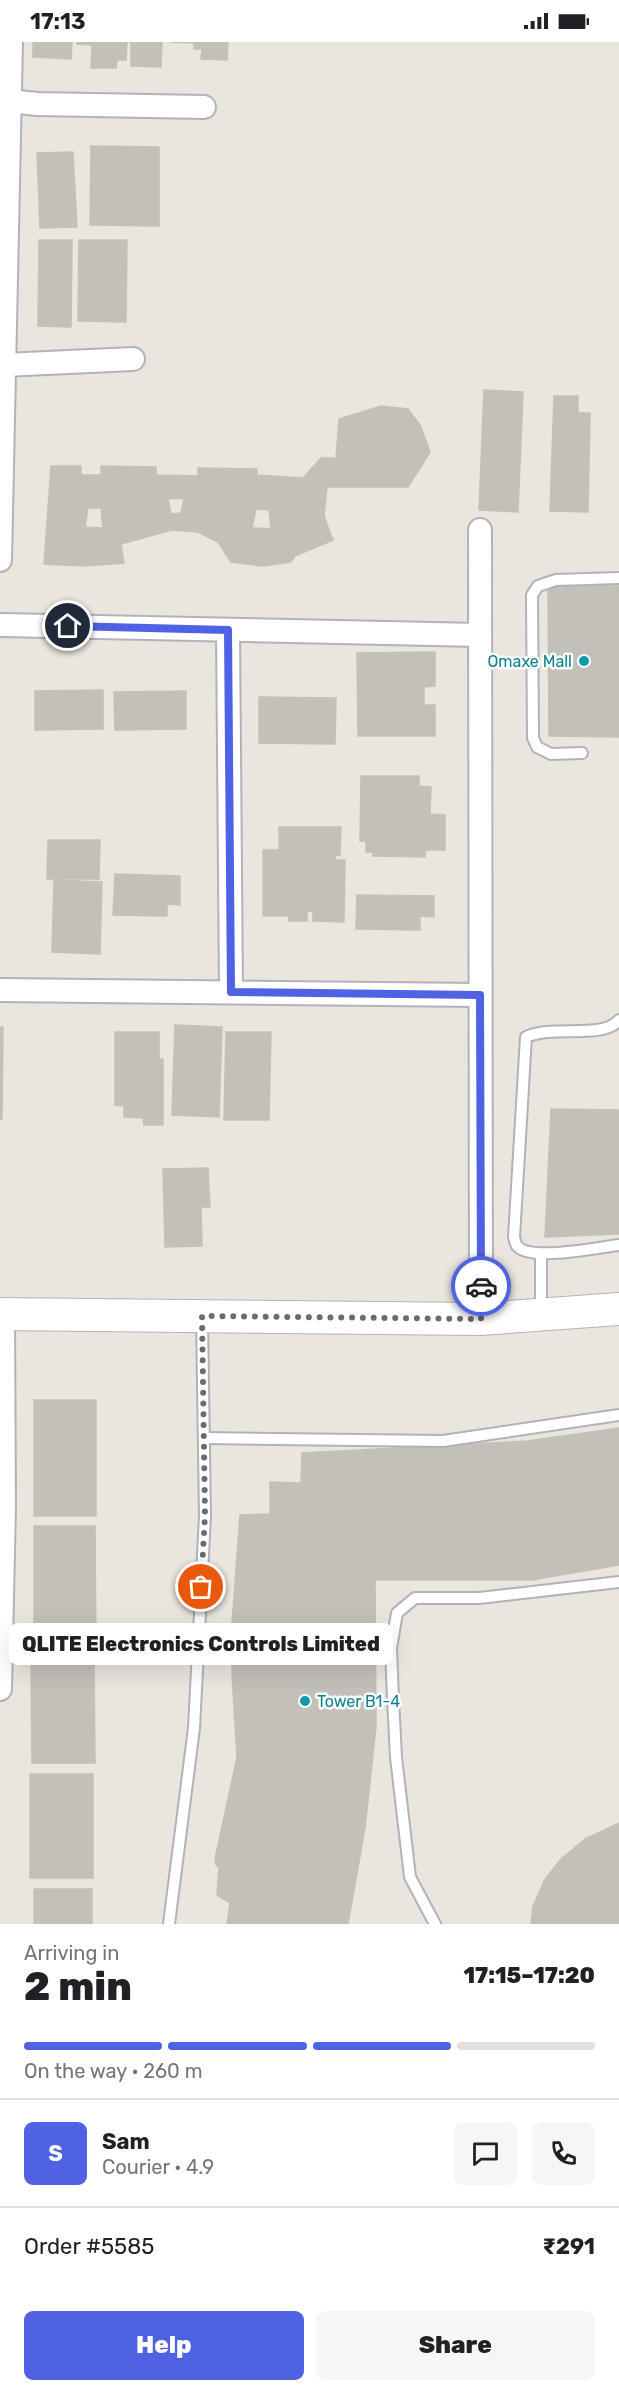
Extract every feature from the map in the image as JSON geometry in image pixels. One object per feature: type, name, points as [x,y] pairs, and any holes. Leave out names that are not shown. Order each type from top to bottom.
[{"type":"street","points":[[0,560],[10,42]]},
{"type":"street","points":[[9,101],[37,104],[204,107]]},
{"type":"street","points":[[4,365],[133,359]]},
{"type":"street","points":[[480,530],[481,1319]]},
{"type":"street","points":[[0,625],[480,635]]},
{"type":"street","points":[[228,630],[231,992]]},
{"type":"street","points":[[0,990],[480,995]]},
{"type":"street","points":[[0,1689],[2,1314],[481,1319],[619,1309]]},
{"type":"lane","points":[[582,753],[551,754],[537,747],[533,738],[532,595],[538,586],[556,580],[619,578]]},
{"type":"lane","points":[[619,1020],[602,1030],[538,1032],[526,1037],[514,1237],[518,1246],[541,1254],[619,1245]]},
{"type":"lane","points":[[541,1254],[541,1315]]},
{"type":"lane","points":[[169,1924],[194,1728],[205,1516],[202,1316]]},
{"type":"lane","points":[[204,1438],[443,1442],[619,1415]]},
{"type":"lane","points":[[430,1921],[410,1877],[396,1757],[391,1648],[397,1613],[415,1598],[479,1598],[619,1582]]},
{"type":"building","points":[[33,42],[72,42],[71,59],[33,57]]},
{"type":"building","points":[[77,42],[127,42],[126,60],[117,60],[116,68],[91,68],[92,45],[77,44]]},
{"type":"building","points":[[131,42],[162,42],[161,67],[131,66]]},
{"type":"building","points":[[170,42],[228,42],[227,60],[201,59],[202,49],[194,49],[194,43]]},
{"type":"building","points":[[91,146],[159,147],[159,226],[90,225]]},
{"type":"building","points":[[73,152],[77,227],[40,228],[37,153]]},
{"type":"building","points":[[39,240],[72,240],[71,327],[38,326]]},
{"type":"building","points":[[79,240],[127,240],[126,322],[78,321]]},
{"type":"building","points":[[484,390],[523,392],[518,512],[479,510]]},
{"type":"building","points":[[554,396],[578,396],[578,413],[590,413],[588,512],[550,511]]},
{"type":"building","points":[[381,406],[408,409],[420,425],[430,452],[408,487],[327,487],[324,516],[333,540],[295,556],[291,562],[262,566],[231,562],[218,542],[198,532],[172,530],[121,544],[124,563],[84,566],[44,564],[51,466],[81,466],[81,475],[101,475],[101,466],[156,467],[156,475],[198,476],[198,468],[257,469],[257,475],[303,478],[321,458],[336,458],[339,419]],"holes":[[[184,498],[181,513],[171,514],[168,499]],[[88,508],[101,508],[103,528],[85,527]],[[256,509],[269,510],[271,529],[252,528]]]},
{"type":"building","name":"Omaxe Mall","points":[[548,585],[619,586],[619,737],[549,736]]},
{"type":"building","points":[[435,652],[435,686],[424,687],[424,705],[435,705],[435,736],[358,736],[357,653]]},
{"type":"building","points":[[103,690],[103,729],[35,730],[35,691]]},
{"type":"building","points":[[186,691],[186,729],[115,730],[114,692]]},
{"type":"building","points":[[259,697],[336,698],[335,744],[259,743]]},
{"type":"building","points":[[361,776],[419,776],[419,786],[431,787],[430,814],[445,815],[445,850],[426,850],[425,857],[373,856],[373,852],[366,852],[366,841],[360,841]]},
{"type":"building","points":[[279,827],[341,827],[340,855],[335,856],[335,860],[345,860],[344,922],[313,921],[313,911],[307,911],[307,921],[289,921],[289,916],[263,916],[263,850],[279,850]]},
{"type":"building","points":[[48,840],[100,840],[99,879],[47,879]]},
{"type":"building","points":[[115,874],[180,876],[180,905],[167,904],[167,916],[113,915]]},
{"type":"building","points":[[54,880],[102,882],[100,954],[52,952]]},
{"type":"building","points":[[357,895],[434,896],[434,917],[420,916],[420,930],[356,929]]},
{"type":"building","points":[[175,1025],[222,1027],[219,1117],[172,1115]]},
{"type":"building","points":[[0,1027],[3,1027],[2,1119],[0,1119]]},
{"type":"building","points":[[115,1032],[159,1032],[159,1059],[163,1059],[163,1125],[144,1125],[143,1118],[124,1117],[124,1106],[115,1105]]},
{"type":"building","points":[[226,1032],[271,1032],[269,1120],[224,1120]]},
{"type":"building","points":[[551,1109],[619,1110],[619,1234],[545,1237]]},
{"type":"building","points":[[208,1168],[210,1207],[201,1207],[202,1246],[165,1247],[163,1169]]},
{"type":"building","points":[[34,1400],[96,1400],[96,1516],[34,1516]]},
{"type":"building","name":"Tower B1-4","points":[[619,1428],[619,1565],[532,1580],[375,1580],[376,1727],[365,1828],[348,1924],[227,1924],[230,1903],[217,1895],[219,1868],[215,1859],[237,1757],[232,1675],[232,1623],[240,1515],[270,1514],[270,1482],[301,1483],[302,1453],[527,1441]]},
{"type":"building","points":[[34,1526],[95,1526],[96,1648],[34,1648]]},
{"type":"building","points":[[31,1656],[94,1656],[95,1763],[32,1763]]},
{"type":"building","points":[[30,1774],[93,1774],[93,1878],[30,1878]]},
{"type":"building","points":[[619,1823],[619,1924],[531,1924],[533,1906],[544,1881],[560,1860],[585,1839]]},
{"type":"building","points":[[34,1889],[92,1889],[92,1924],[34,1924]]},
{"type":"way so far","points":[[201,1587],[205,1516],[202,1316],[481,1319],[481,1286]]},
{"type":"place","name":"Omaxe Mall","points":[[584,661]]},
{"type":"place","name":"QLITE Electronics Controls Limited","points":[[201,1587]]},
{"type":"place","name":"Tower B1-4","points":[[305,1701]]},
{"type":"route","points":[[68,626],[228,630],[231,992],[480,995],[481,1286]]}]
